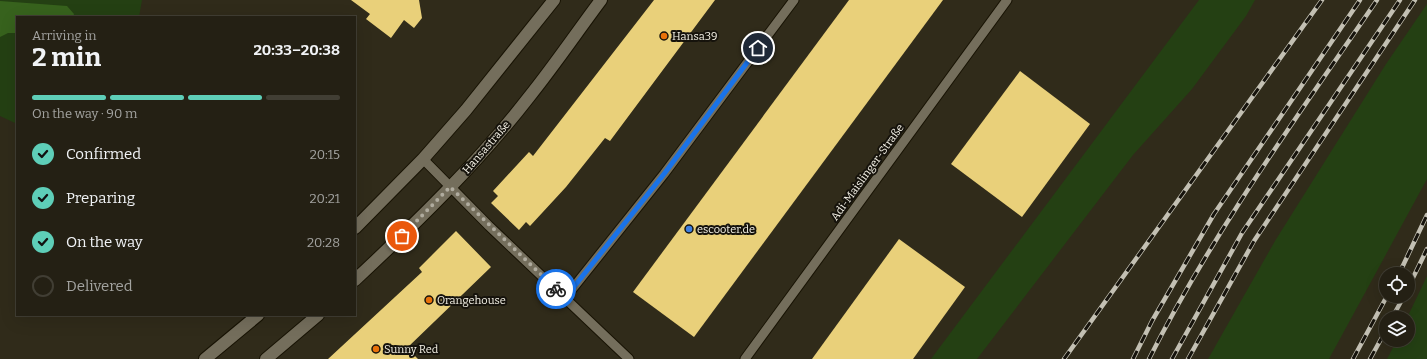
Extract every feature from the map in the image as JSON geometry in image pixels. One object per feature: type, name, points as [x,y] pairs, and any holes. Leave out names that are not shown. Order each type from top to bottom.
[{"type":"main road","points":[[356,227],[423,159],[466,110],[554,0]]},
{"type":"main road","name":"Hansastraße","points":[[356,279],[450,187],[528,98],[601,0]]},
{"type":"main road","points":[[205,359],[257,316]]},
{"type":"main road","points":[[266,359],[317,316]]},
{"type":"lane","points":[[565,298],[664,174],[794,0]]},
{"type":"lane","name":"Adi-Maislinger-Straße","points":[[746,359],[1007,0]]},
{"type":"lane","points":[[423,159],[450,187],[629,359]]},
{"type":"green space","points":[[0,0],[142,0],[139,16],[16,16],[16,124],[0,116]]},
{"type":"green space","points":[[1199,0],[1255,0],[1246,16],[1192,89],[1133,155],[977,359],[931,359]]},
{"type":"green space","points":[[0,1],[67,6],[74,14],[73,16],[16,16],[16,33],[8,33],[0,37]]},
{"type":"green space","points":[[1427,4],[1427,179],[1329,359],[1208,359],[1275,241],[1386,64]]},
{"type":"green space","points":[[1427,276],[1427,359],[1387,359],[1393,347],[1415,347],[1415,311],[1410,311]]},
{"type":"building","points":[[351,0],[419,0],[422,18],[414,28],[404,20],[391,38],[366,19],[370,14]]},
{"type":"building","points":[[654,0],[715,0],[610,141],[605,138],[566,187],[530,226],[526,222],[519,230],[491,203],[498,196],[493,191],[529,152],[533,156]]},
{"type":"building","points":[[849,0],[943,0],[694,337],[633,292]]},
{"type":"building","points":[[1020,71],[1090,124],[1022,217],[951,164]]},
{"type":"building","points":[[456,231],[491,267],[407,348],[418,359],[328,359],[422,272],[419,268]]},
{"type":"building","points":[[899,239],[965,287],[913,359],[812,359]]},
{"type":"railway","points":[[1064,359],[1322,0]]},
{"type":"railway","points":[[1133,359],[1152,321],[1214,214],[1360,0]]},
{"type":"railway","points":[[1149,359],[1200,266],[1228,220],[1377,0]]},
{"type":"railway","points":[[1172,359],[1242,233],[1400,0]]},
{"type":"railway","points":[[1188,359],[1254,241],[1415,0]]},
{"type":"railway","points":[[1402,267],[1427,215]]},
{"type":"railway","points":[[1415,274],[1427,249]]},
{"type":"railway","points":[[1353,359],[1383,303]]},
{"type":"railway","points":[[1396,311],[1400,303]]},
{"type":"railway","points":[[1370,359],[1379,343]]},
{"type":"way so far","points":[[402,236],[450,187],[556,289]]},
{"type":"place","name":"Hansa39","points":[[664,36]]},
{"type":"place","name":"escooter.de","points":[[689,229]]},
{"type":"place","name":"Orangehouse","points":[[429,300]]},
{"type":"place","name":"Sunny Red","points":[[376,349]]},
{"type":"route","points":[[556,289],[565,298],[664,174],[758,48]]}]
